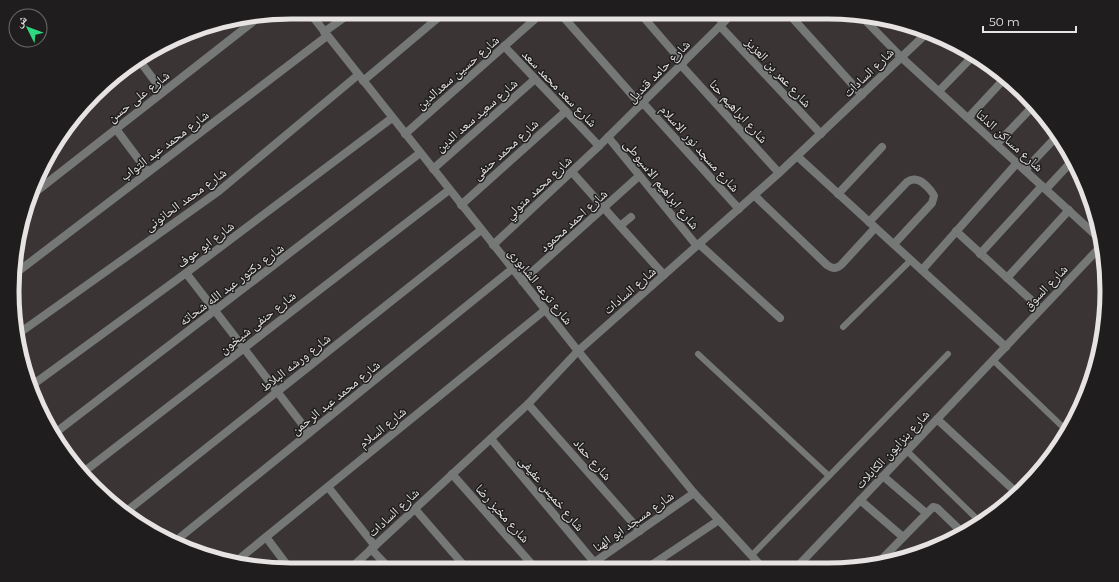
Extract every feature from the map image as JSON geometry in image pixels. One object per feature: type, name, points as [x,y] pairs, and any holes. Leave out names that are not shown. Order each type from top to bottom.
[{"type":"street","name":"شارع ترعه الشابورى","points":[[314,19],[578,351],[694,493],[758,563]]},
{"type":"street","name":"شارع محمد عبد التواب","points":[[20,270],[343,19]]},
{"type":"street","name":"شارع محمد الحانونى","points":[[22,331],[219,191],[436,19]]},
{"type":"street","name":"شارع حسين سعدالدين","points":[[405,134],[535,19]]},
{"type":"street","name":"شارع مسجد نور الاسلام","points":[[564,19],[739,209]]},
{"type":"street","name":"شارع ابراهيم حنا","points":[[645,19],[682,64],[779,173]]},
{"type":"street","name":"شارع عمر بن العزيز","points":[[719,19],[821,134]]},
{"type":"street","name":"شارع حامد قنديل","points":[[599,146],[727,19]]},
{"type":"street","points":[[794,19],[862,95]]},
{"type":"street","name":"شارع على حسن","points":[[39,189],[254,21]]},
{"type":"street","name":"شارع مساكن الدلتا","points":[[866,21],[901,57],[1093,231]]},
{"type":"street","name":"شارع السادات","points":[[356,563],[528,404],[578,351],[754,196],[923,36]]},
{"type":"street","name":"شارع سعد محمد سعد","points":[[504,46],[599,146]]},
{"type":"street","points":[[939,91],[970,59]]},
{"type":"street","points":[[142,64],[163,92]]},
{"type":"street","name":"شارع سعيد سعد الدين","points":[[433,169],[535,79]]},
{"type":"street","points":[[968,118],[1002,82]]},
{"type":"street","points":[[997,144],[1030,109]]},
{"type":"street","name":"شارع محمد حنفى","points":[[461,204],[566,111]]},
{"type":"street","name":"شارع ابو عوف","points":[[35,382],[186,273],[392,118]]},
{"type":"street","points":[[116,129],[148,172]]},
{"type":"street","name":"شارع ابراهيم الاسيوطى","points":[[608,137],[698,245],[780,318]]},
{"type":"street","points":[[1025,170],[1054,140]]},
{"type":"street","name":"شارع محمد متولي","points":[[493,245],[599,146]]},
{"type":"street","points":[[838,194],[882,147]]},
{"type":"street","name":"شارع دكتور عبد الله شحاته","points":[[58,431],[420,153]]},
{"type":"street","points":[[797,156],[1006,347]]},
{"type":"street","points":[[922,270],[1017,163]]},
{"type":"street","points":[[980,254],[1044,187],[1069,165]]},
{"type":"street","points":[[572,172],[664,275]]},
{"type":"street","name":"شارع احمد محمود","points":[[522,281],[639,176]]},
{"type":"street","points":[[754,196],[827,265],[832,268],[837,268],[903,185],[913,180],[919,180],[932,191],[934,196],[932,203],[894,244]]},
{"type":"street","name":"شارع حنفى شيخون","points":[[86,470],[449,190]]},
{"type":"street","points":[[1007,278],[1069,210]]},
{"type":"street","points":[[620,226],[631,217]]},
{"type":"street","name":"شارع ورشه البلاط","points":[[129,509],[481,230]]},
{"type":"street","points":[[956,231],[1041,309]]},
{"type":"street","name":"شارع السوق","points":[[1006,347],[1097,250]]},
{"type":"street","name":"شارع محمد عبد الرحمن","points":[[179,538],[512,269]]},
{"type":"street","points":[[186,273],[309,433]]},
{"type":"street","name":"شارع السلام","points":[[240,558],[545,310]]},
{"type":"street","name":"شارع بنزايون الكابلات","points":[[801,563],[1006,347]]},
{"type":"street","name":"شارع حماد","points":[[528,404],[640,531]]},
{"type":"street","points":[[937,419],[1013,490]]},
{"type":"street","name":"شارع خميس عفيفى","points":[[490,439],[594,562]]},
{"type":"street","name":"شارع مخبز رضا","points":[[452,474],[531,563]]},
{"type":"street","points":[[883,476],[926,513]]},
{"type":"street","points":[[328,487],[385,563]]},
{"type":"street","name":"شارع مسجد ابو الهنا","points":[[594,562],[694,493]]},
{"type":"street","points":[[860,500],[903,538]]},
{"type":"street","points":[[884,557],[933,507],[935,507],[960,529]]},
{"type":"street","points":[[415,509],[462,563]]},
{"type":"street","points":[[654,563],[719,520]]},
{"type":"street","points":[[266,537],[285,563]]},
{"type":"lane","points":[[843,327],[911,260]]},
{"type":"lane","points":[[698,354],[829,476]]},
{"type":"lane","points":[[752,556],[948,354]]},
{"type":"lane","points":[[993,360],[1064,428]]},
{"type":"lane","points":[[907,451],[974,516]]}]
